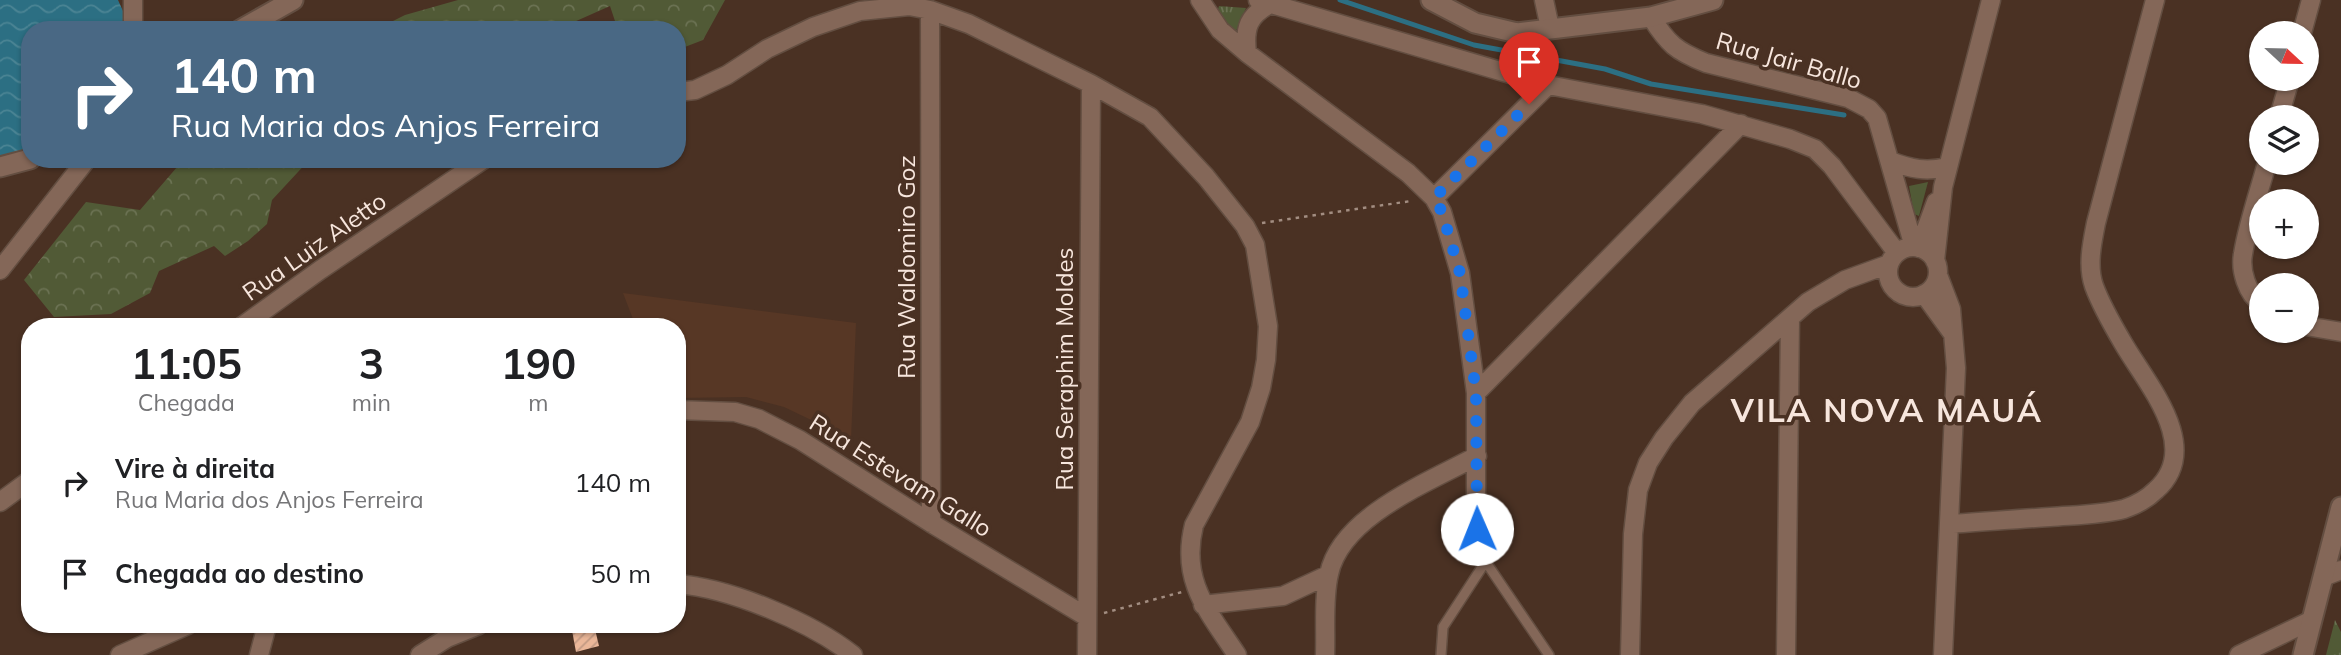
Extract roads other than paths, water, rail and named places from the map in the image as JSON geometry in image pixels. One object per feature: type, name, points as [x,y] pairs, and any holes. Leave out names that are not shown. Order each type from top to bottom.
[{"type":"main road","points":[[256,21],[293,0]]},
{"type":"main road","points":[[1431,0],[1475,23],[1517,33],[1651,17],[1713,0]]},
{"type":"main road","points":[[0,167],[21,161]]},
{"type":"main road","points":[[2303,655],[2312,620],[2336,573],[2341,507]]},
{"type":"street","points":[[133,0],[133,21]]},
{"type":"street","points":[[1200,0],[1220,30],[1247,53],[1409,173],[1434,198],[1446,224],[1460,273],[1476,393],[1476,509]]},
{"type":"street","points":[[1544,0],[1550,28]]},
{"type":"street","points":[[1893,259],[1888,275],[1896,290],[1909,297],[1930,290],[1936,268],[1947,167],[1991,0]]},
{"type":"street","points":[[1949,524],[2102,514],[2128,508],[2150,496],[2164,483],[2172,468],[2175,448],[2172,430],[2159,399],[2105,309],[2090,268],[2096,223],[2155,0]]},
{"type":"street","points":[[2305,21],[2311,0]]},
{"type":"street","points":[[1247,53],[1245,34],[1265,2],[1548,85],[1741,124],[1790,139],[1815,149],[1832,166],[1893,259]]},
{"type":"street","points":[[686,91],[695,90],[727,75],[767,50],[813,27],[860,11],[909,6],[930,10],[969,24],[1091,84],[1150,117],[1169,135],[1245,226],[1255,246],[1268,326],[1261,388],[1250,422],[1194,525],[1189,543],[1189,564],[1195,588],[1203,605],[1237,655]]},
{"type":"street","name":"Rua Waldomiro Goz","points":[[930,10],[931,523]]},
{"type":"street","name":"Rua Jair Ballo","points":[[1651,17],[1666,40],[1684,54],[1706,63],[1848,98],[1869,109],[1877,118],[1916,247]]},
{"type":"street","name":"Rua Seraphim Moldes","points":[[1087,655],[1091,84]]},
{"type":"street","points":[[1434,198],[1548,85]]},
{"type":"street","points":[[1476,393],[1741,124]]},
{"type":"street","points":[[1890,161],[1923,171],[1947,167]]},
{"type":"street","points":[[0,270],[80,168]]},
{"type":"street","name":"Rua Luiz Aletto","points":[[253,318],[471,168]]},
{"type":"street","points":[[2249,288],[2245,281],[2242,256],[2264,175]]},
{"type":"street","points":[[1916,247],[1943,187]]},
{"type":"street","points":[[1630,655],[1634,523],[1638,490],[1648,463],[1664,438],[1692,403],[1808,302],[1845,279],[1893,259],[1902,250],[1916,247],[1931,255],[1951,309],[1956,368],[1943,655]]},
{"type":"street","points":[[1845,279],[1892,285]]},
{"type":"street","points":[[1924,294],[1953,334]]},
{"type":"street","points":[[1786,655],[1790,318]]},
{"type":"street","points":[[2319,328],[2341,332]]},
{"type":"street","name":"Rua Estevam Gallo","points":[[686,411],[735,412],[759,419],[800,440],[1087,617]]},
{"type":"street","points":[[1325,655],[1328,575],[1343,542],[1360,523],[1382,508],[1476,456]]},
{"type":"street","points":[[0,502],[21,487]]},
{"type":"street","points":[[1203,605],[1283,596],[1328,575]]},
{"type":"street","points":[[686,586],[726,593],[800,621],[853,655]]},
{"type":"street","points":[[2239,655],[2312,620]]},
{"type":"street","points":[[120,655],[170,633]]},
{"type":"street","points":[[260,650],[265,633]]},
{"type":"street","points":[[420,655],[460,633]]},
{"type":"lane","points":[[1476,509],[1478,549],[1549,655]]},
{"type":"lane","points":[[1441,655],[1443,627],[1486,561]]},
{"type":"water","points":[[0,0],[118,0],[124,21],[21,21],[21,152],[0,158]]},
{"type":"waterway","points":[[1340,0],[1474,45],[1605,69],[1651,84],[1844,115]]},
{"type":"district","name":"VILA NOVA MAUÁ","points":[[1887,410]]}]
